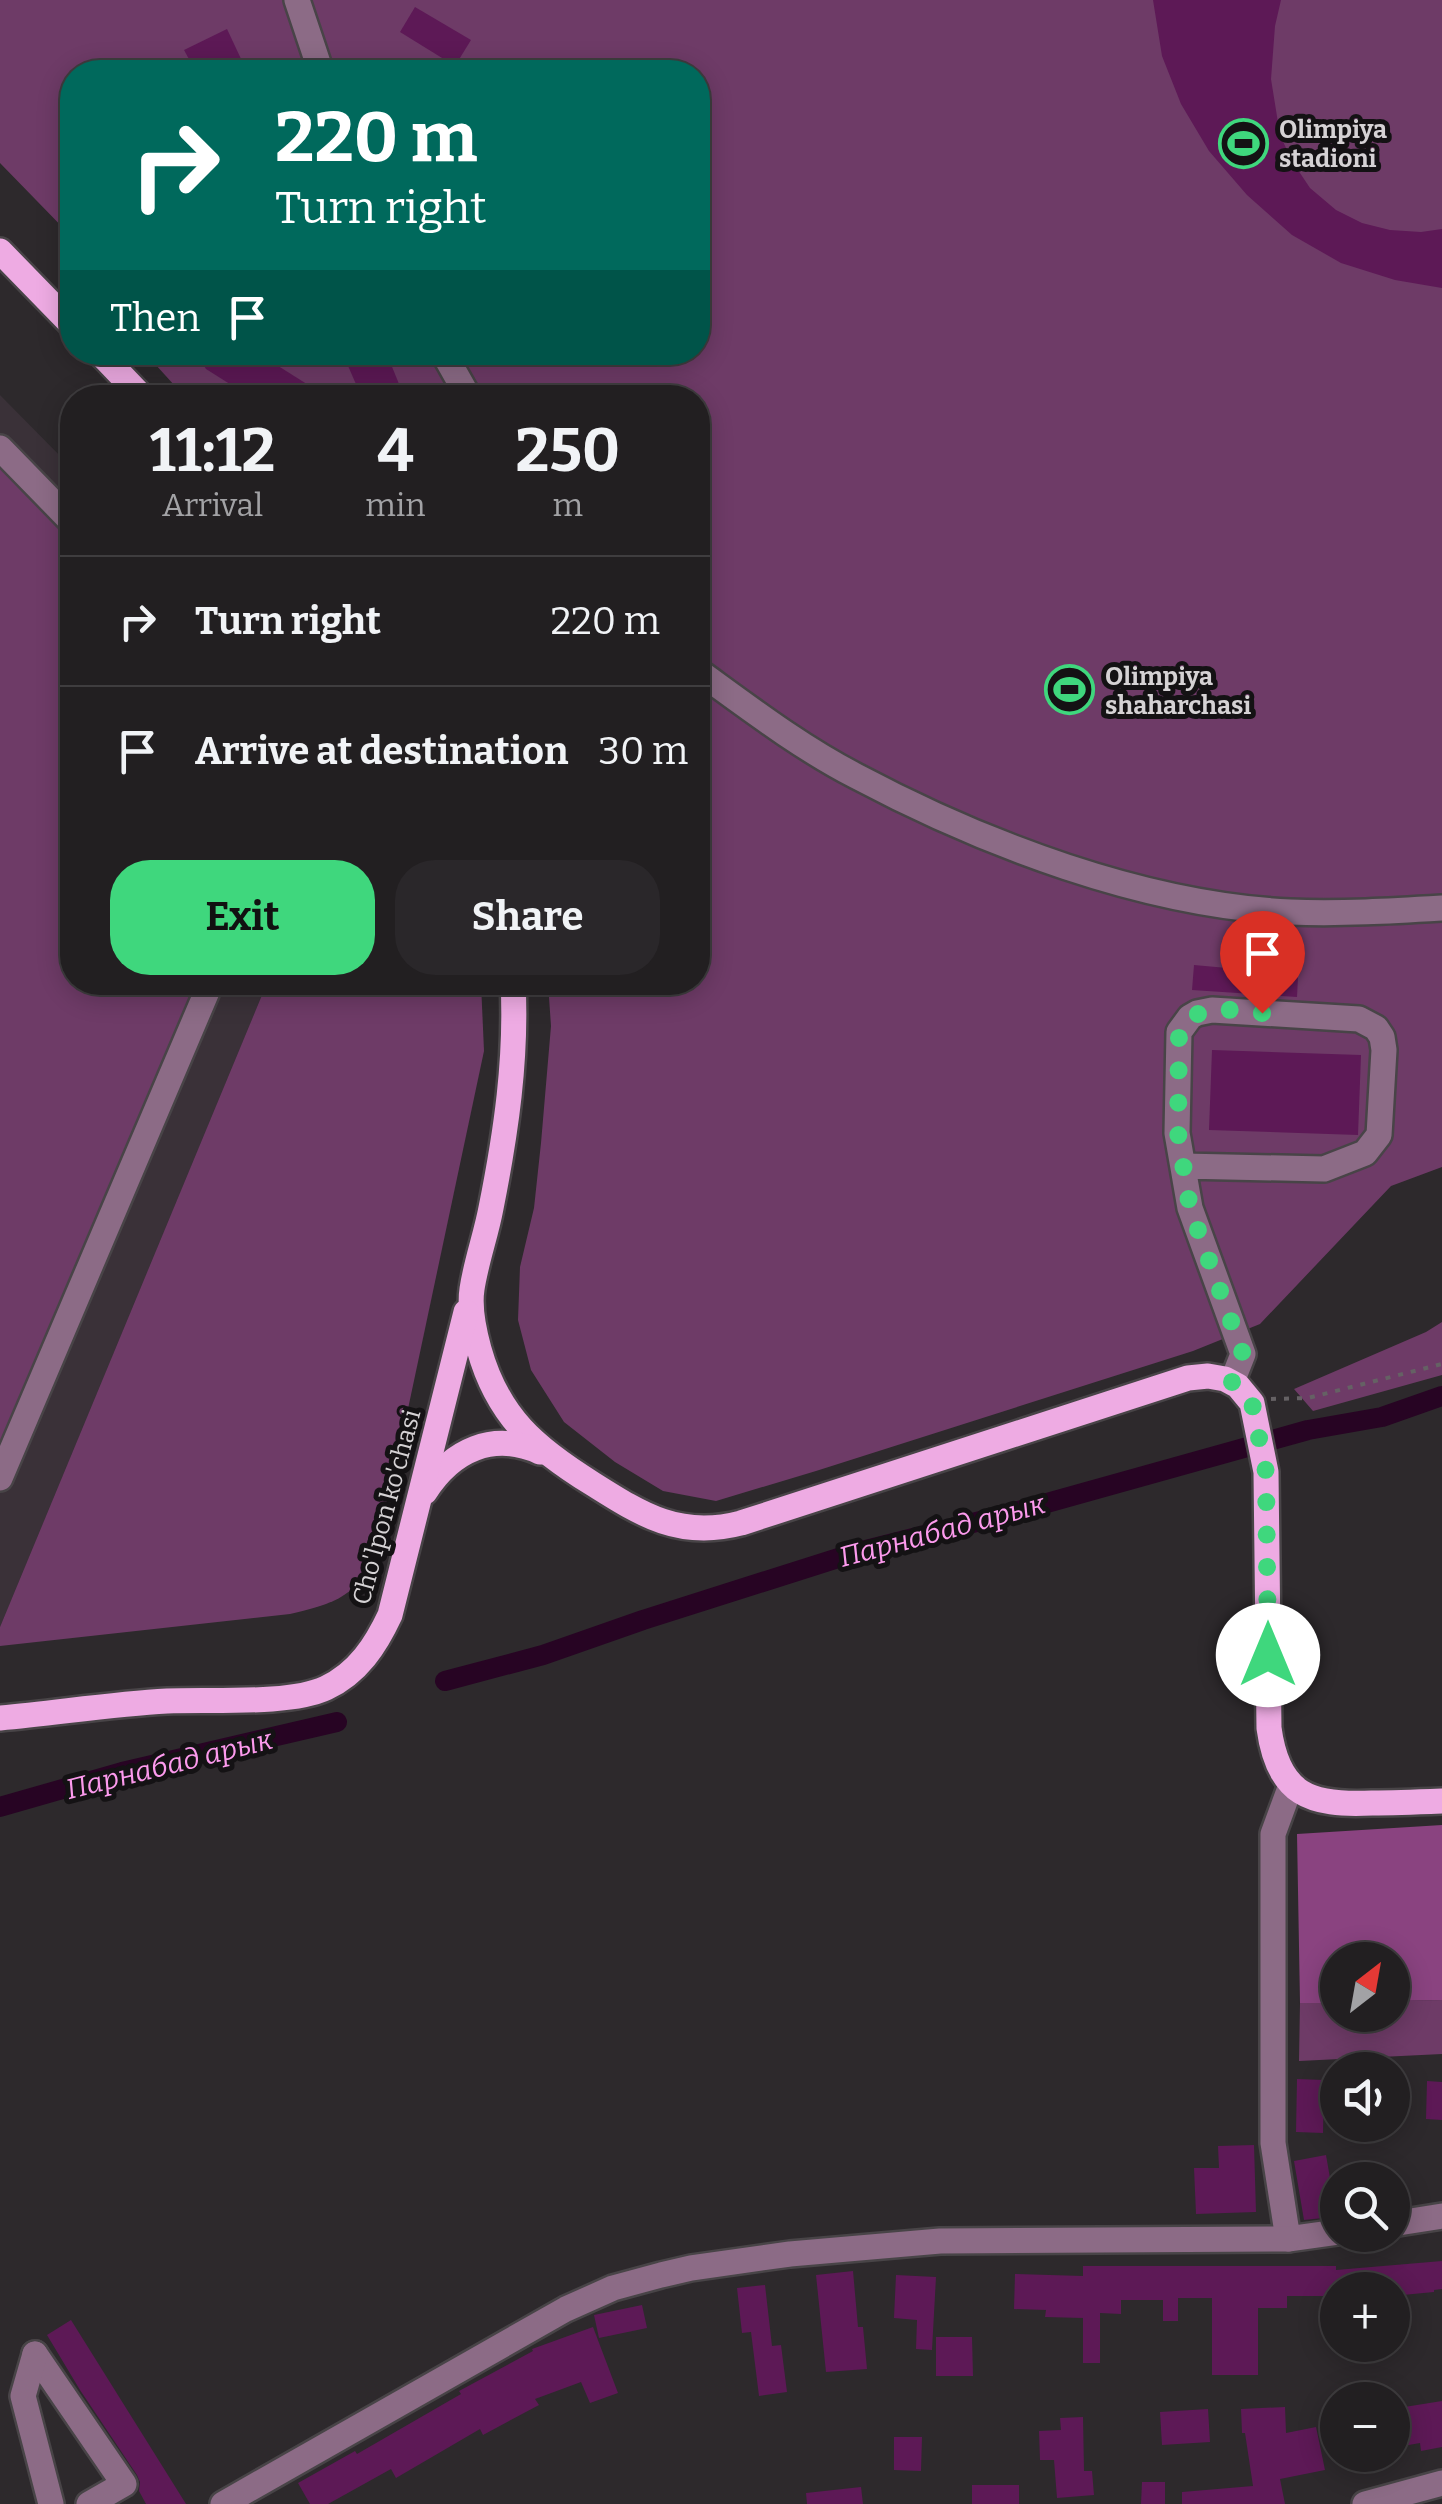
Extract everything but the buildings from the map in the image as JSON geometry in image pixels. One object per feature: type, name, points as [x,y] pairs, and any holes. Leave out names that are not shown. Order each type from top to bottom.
[{"type":"main road","points":[[0,251],[60,313]]},
{"type":"main road","points":[[111,365],[130,385]]},
{"type":"main road","name":"Cho'lpon ko'chasi","points":[[0,1718],[163,1702],[298,1697],[336,1683],[361,1662],[390,1615],[491,1212],[508,1113],[514,1048],[513,995]]},
{"type":"main road","points":[[472,1290],[476,1339],[492,1384],[518,1425],[553,1459]]},
{"type":"main road","points":[[420,1501],[442,1470],[458,1457],[495,1443],[513,1444],[553,1459],[652,1519],[677,1526],[716,1528],[741,1524],[1188,1378],[1217,1377],[1232,1382],[1255,1414],[1266,1472],[1269,1728],[1275,1758],[1291,1785],[1334,1804],[1442,1801]]},
{"type":"street","points":[[297,0],[318,60]]},
{"type":"street","points":[[0,448],[60,510]]},
{"type":"street","points":[[710,680],[853,775],[948,822],[1118,883],[1206,902],[1288,912],[1442,908]]},
{"type":"street","points":[[0,1478],[204,995]]},
{"type":"street","points":[[1184,1166],[1324,1169],[1365,1153],[1379,1134],[1384,1050],[1380,1033],[1360,1019],[1212,1010],[1197,1013],[1179,1032],[1178,1133],[1190,1208],[1243,1354],[1232,1382]]},
{"type":"street","points":[[1288,2240],[1273,2143],[1273,1834],[1291,1785]]},
{"type":"street","points":[[1410,2221],[1442,2216]]},
{"type":"street","points":[[223,2504],[566,2308],[613,2288],[661,2275],[790,2254],[940,2241],[1288,2240],[1320,2235]]},
{"type":"street","points":[[51,2504],[23,2396],[35,2354],[124,2484],[89,2504]]},
{"type":"street","points":[[1365,2504],[1442,2483]]},
{"type":"path","points":[[1255,1414],[1268,1399],[1308,1398],[1442,1364]]},
{"type":"shaded area","name":"Olimpiya shaharchasi","points":[[0,0],[1442,0],[1442,1167],[1391,1186],[1260,1324],[1193,1351],[716,1501],[663,1491],[615,1462],[564,1422],[531,1370],[518,1320],[520,1267],[534,1208],[541,1143],[551,1026],[549,995],[710,995],[710,385],[174,385],[156,365],[710,365],[710,60],[60,60],[60,225],[0,163]]},
{"type":"shaded area","points":[[0,395],[60,456],[60,995],[262,995],[0,1627]]},
{"type":"shaded area","points":[[0,460],[60,522],[60,995],[198,995],[0,1461]]},
{"type":"shaded area","points":[[262,995],[482,995],[484,1051],[381,1536],[358,1582],[339,1598],[290,1614],[0,1646],[0,1627]]},
{"type":"shaded area","points":[[1442,1322],[1442,1375],[1313,1411],[1294,1389],[1426,1332]]},
{"type":"shaded area","points":[[1442,1825],[1442,2000],[1410,2001],[1410,1942],[1320,1942],[1320,2003],[1300,2003],[1297,1834]]},
{"type":"shaded area","points":[[1442,2000],[1442,2054],[1320,2052],[1320,2060],[1299,2061],[1300,2003],[1320,2003],[1320,2032],[1410,2032],[1410,2001]]},
{"type":"waterway","name":"Парнабад арык","points":[[445,1681],[543,1655],[854,1553],[1308,1430],[1382,1417],[1442,1396]]},
{"type":"waterway","name":"Парнабад арык","points":[[0,1807],[122,1772],[337,1722]]},
{"type":"place","name":"Olimpiya stadioni","points":[[1244,143]]},
{"type":"place","name":"Olimpiya shaharchasi","points":[[1070,690]]},
{"type":"route","points":[[1262,1013],[1197,1013],[1179,1032],[1178,1133],[1190,1208],[1243,1354],[1232,1382],[1252,1403],[1258,1425],[1266,1472],[1268,1655]]}]
